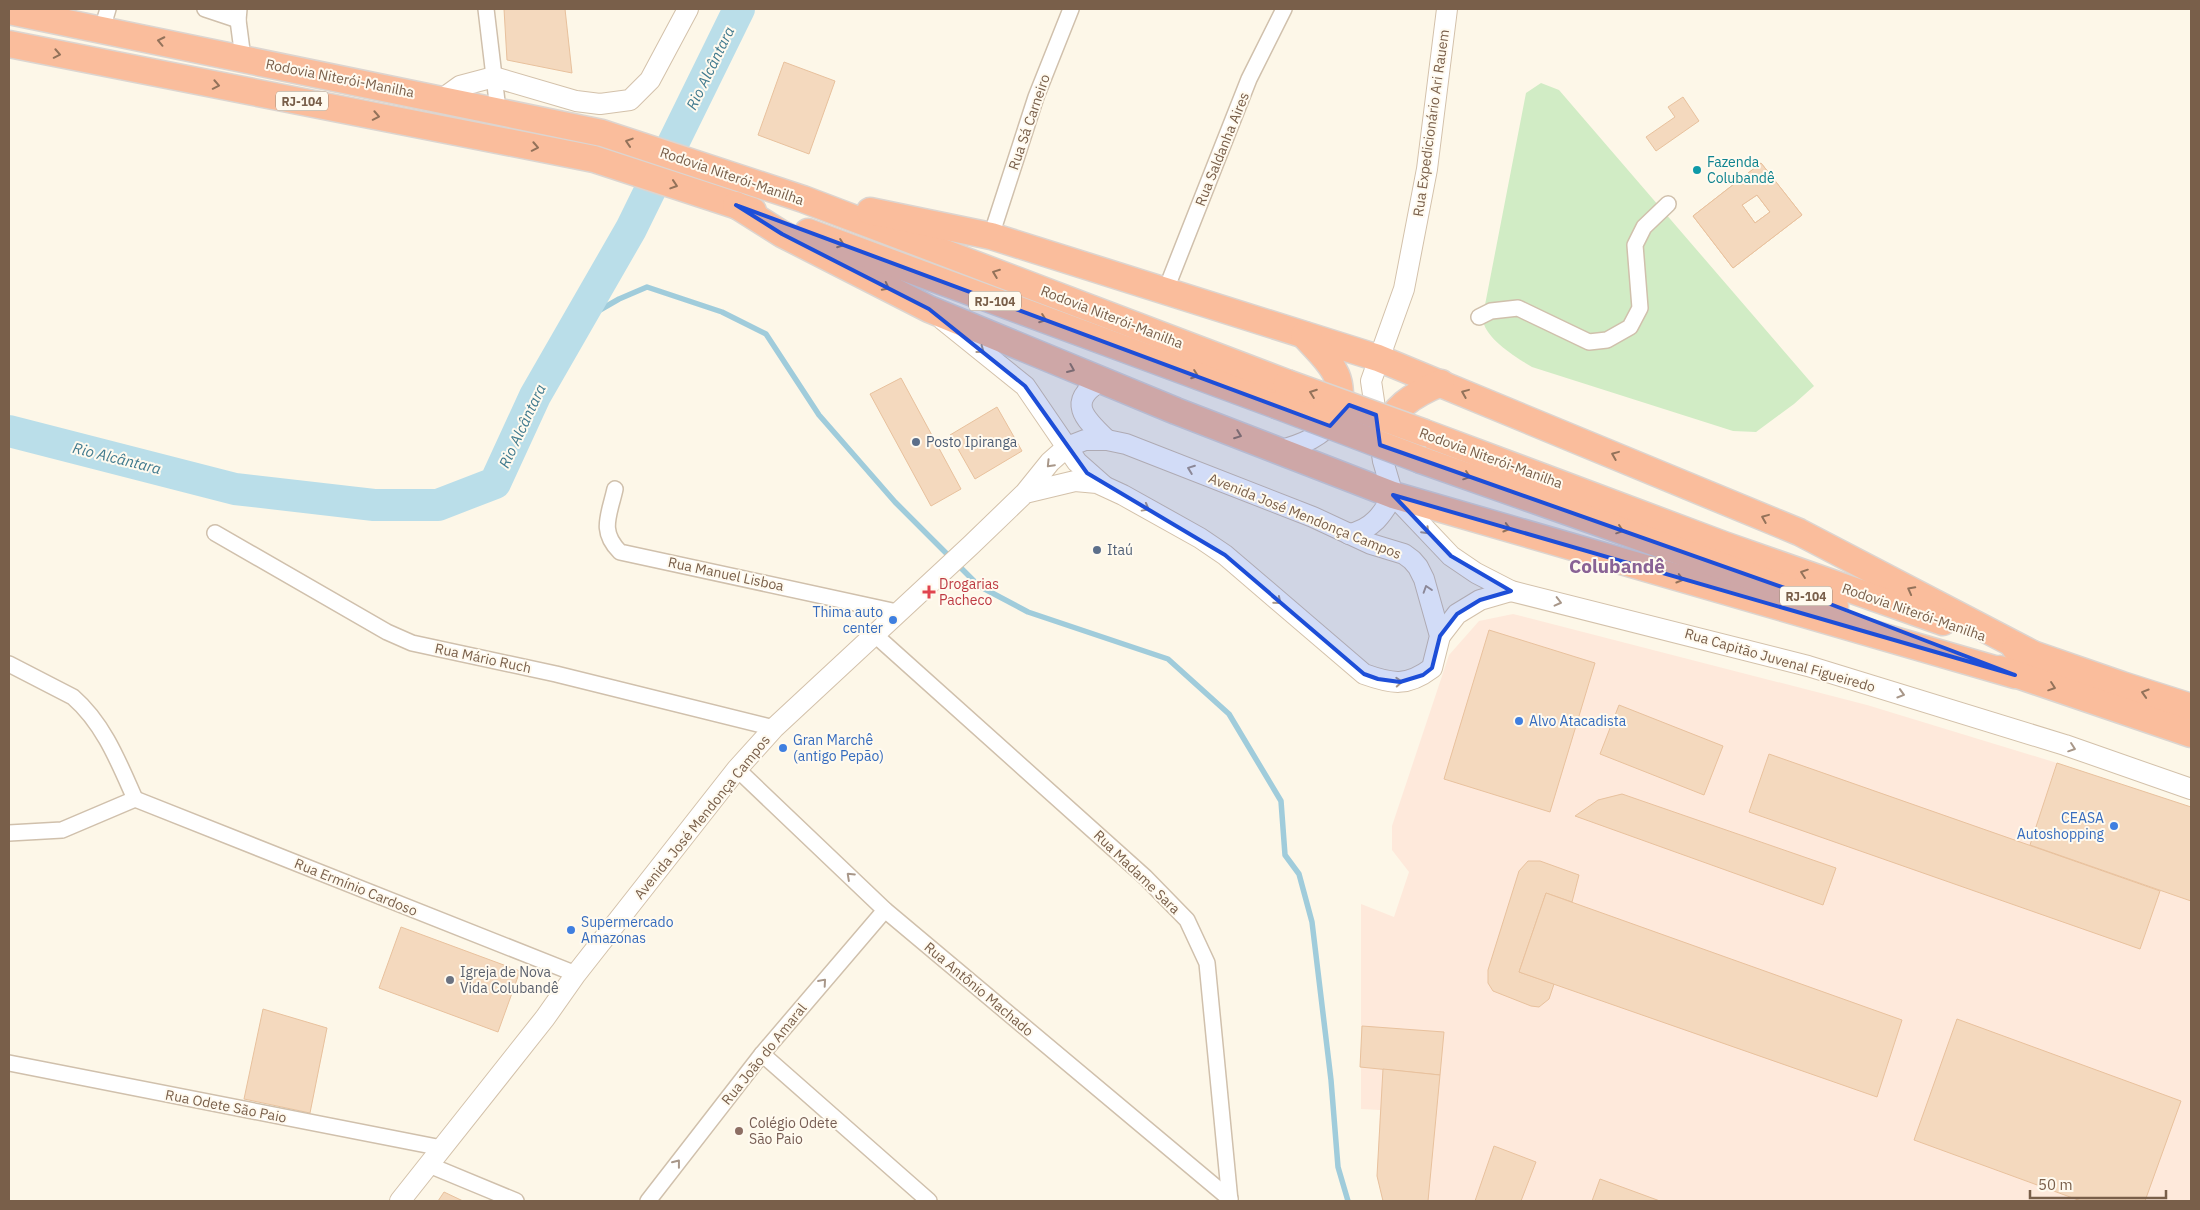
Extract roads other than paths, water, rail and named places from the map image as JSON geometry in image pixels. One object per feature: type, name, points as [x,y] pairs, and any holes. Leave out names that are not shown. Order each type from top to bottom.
[{"type":"highway","name":"Rodovia Niterói-Manilha","points":[[9,11],[105,19],[243,58],[602,133],[803,199],[1282,394],[1420,460],[1830,604],[2015,675],[2191,734]]},
{"type":"highway","name":"Rodovia Niterói-Manilha","points":[[9,44],[594,159],[725,201],[1282,394],[1425,433],[1724,545],[2122,685],[2191,707]]},
{"type":"highway","points":[[803,199],[992,236],[1302,334],[1375,370],[1441,383],[1799,532],[2031,653]]},
{"type":"highway","points":[[725,201],[782,234],[929,309],[1101,381],[1393,495],[2015,675]]},
{"type":"highway","points":[[1302,334],[1338,377],[1342,398],[1338,416]]},
{"type":"highway","points":[[1380,437],[1395,410],[1404,402],[1426,389],[1441,383]]},
{"type":"main road","points":[[442,99],[460,86],[494,77],[576,101],[600,104],[630,100],[650,80],[688,9]]},
{"type":"main road","name":"Rua Expedicionário Ari Rauem","points":[[1278,450],[1302,445],[1321,433],[1338,416],[1375,370],[1404,289],[1428,169],[1447,9]]},
{"type":"main road","points":[[929,309],[1025,386],[1067,447],[1088,473],[1103,485]]},
{"type":"main road","name":"Rua Expedicionário Ari Rauem","points":[[1375,370],[1383,461],[1393,495]]},
{"type":"main road","points":[[1101,381],[1086,394],[1082,404],[1082,412],[1085,418],[1108,440],[1098,447],[1093,460],[1093,468],[1103,485]]},
{"type":"main road","name":"Avenida José Mendonça Campos","points":[[400,1201],[545,1018],[576,974],[737,769],[774,728],[1025,493],[1050,462],[1067,447],[1085,440],[1108,440],[1145,452],[1313,517],[1371,544],[1404,554],[1418,567],[1432,603],[1440,636],[1432,668],[1410,681],[1400,682],[1390,682],[1364,674],[1225,555],[1166,519],[1103,485],[1075,481],[1025,493]]},
{"type":"main road","points":[[1349,534],[1360,532],[1374,523],[1384,511],[1393,495]]},
{"type":"main road","name":"Rua Capitão Juvenal Figueiredo","points":[[1393,495],[1451,556],[1476,573],[1510,591],[1808,666],[2065,746],[2191,789]]},
{"type":"main road","points":[[1440,636],[1457,614],[1468,606],[1492,595],[1510,591]]},
{"type":"street","points":[[205,9],[239,15],[243,58]]},
{"type":"street","points":[[486,9],[498,110]]},
{"type":"street","name":"Rua Sá Carneiro","points":[[992,236],[1036,97],[1071,9]]},
{"type":"street","name":"Rua Saldanha Aires","points":[[1165,292],[1249,79],[1284,9]]},
{"type":"street","points":[[1479,317],[1491,311],[1518,308],[1589,342],[1607,340],[1630,327],[1640,308],[1635,246],[1644,227],[1668,204]]},
{"type":"street","name":"Rua Manuel Lisboa","points":[[615,489],[606,531],[610,542],[620,552],[898,612]]},
{"type":"street","name":"Rua Mário Ruch","points":[[215,533],[387,632],[412,643],[585,681],[774,728]]},
{"type":"street","name":"Rua Madame Sara","points":[[874,634],[1145,877],[1187,920],[1207,963],[1230,1200]]},
{"type":"street","points":[[9,664],[73,697],[82,704],[101,729],[114,751],[135,800],[62,830],[9,833]]},
{"type":"street","name":"Rua Antônio Machado","points":[[737,769],[885,910],[1230,1200]]},
{"type":"street","name":"Rua Ermínio Cardoso","points":[[135,800],[576,974]]},
{"type":"street","name":"Rua João do Amaral","points":[[648,1201],[762,1054],[885,910]]},
{"type":"street","points":[[762,1054],[929,1201]]},
{"type":"street","name":"Rua Odete São Paio","points":[[9,1063],[442,1148]]},
{"type":"street","points":[[429,1165],[516,1201]]},
{"type":"waterway","name":"Rio Alcântara","points":[[9,431],[235,489],[374,505],[438,505],[495,483],[535,396],[631,229],[739,9]]},
{"type":"waterway","points":[[579,322],[619,299],[647,287],[722,312],[766,334],[819,415],[895,502],[979,586],[1028,612],[1168,659],[1229,714],[1281,801],[1285,855],[1299,874],[1312,922],[1331,1080],[1338,1167],[1348,1201]]},
{"type":"place","name":"Fazenda Colubandê","points":[[1697,170]]},
{"type":"place","name":"Posto Ipiranga","points":[[916,442]]},
{"type":"place","name":"Itaú","points":[[1097,550]]},
{"type":"place","name":"Drogarias Pacheco","points":[[929,592]]},
{"type":"place","name":"Thima auto center","points":[[893,620]]},
{"type":"place","name":"Alvo Atacadista","points":[[1519,721]]},
{"type":"place","name":"Gran Marchê (antigo Pepão)","points":[[783,748]]},
{"type":"place","name":"CEASA Autoshopping","points":[[2114,826]]},
{"type":"place","name":"Supermercado Amazonas","points":[[571,930]]},
{"type":"place","name":"Igreja de Nova Vida Colubandê","points":[[450,980]]},
{"type":"place","name":"Colégio Odete São Paio","points":[[739,1131]]},
{"type":"district","name":"Colubandê","points":[[1617,566]]}]
